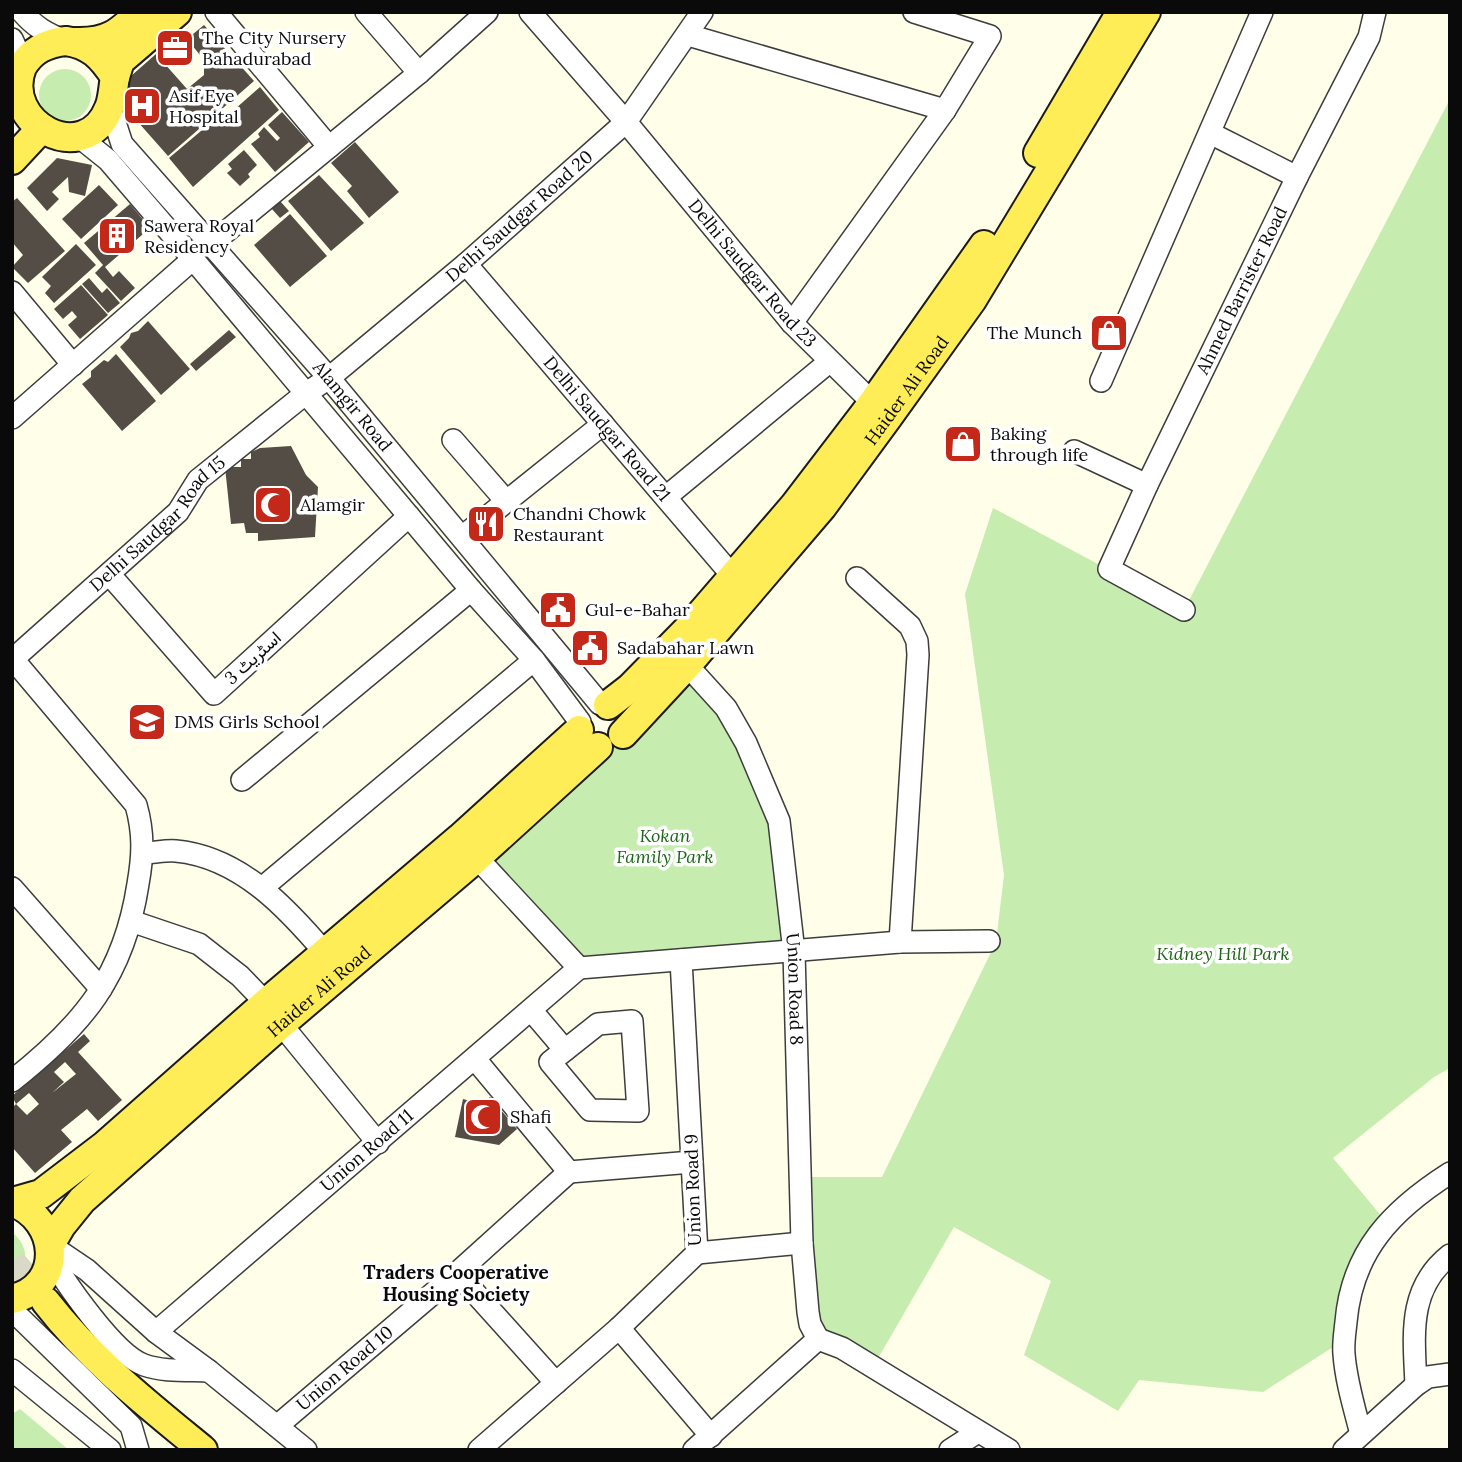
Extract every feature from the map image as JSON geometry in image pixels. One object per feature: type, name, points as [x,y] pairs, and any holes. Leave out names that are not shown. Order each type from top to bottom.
[{"type":"main road","points":[[141,12],[113,37],[96,43],[51,43],[38,49],[27,58],[20,71],[15,106],[39,131],[65,138],[91,130],[102,120],[110,107],[120,61],[177,12]]},
{"type":"main road","name":"Haider Ali Road","points":[[604,705],[630,688],[822,507],[977,257],[1121,12]]},
{"type":"main road","name":"Haider Ali Road","points":[[880,410],[972,300],[1146,12]]},
{"type":"main road","points":[[71,42],[97,53],[115,76]]},
{"type":"main road","points":[[12,160],[39,131]]},
{"type":"main road","name":"Haider Ali Road","points":[[13,1202],[41,1194],[274,1013],[468,848],[595,733],[687,665],[741,586]]},
{"type":"main road","name":"Haider Ali Road","points":[[25,1306],[24,1296],[38,1285],[47,1270],[50,1251],[61,1226],[82,1200],[274,1013],[326,954],[468,848]]},
{"type":"main road","points":[[13,1202],[27,1208],[38,1218],[46,1231],[50,1251]]},
{"type":"main road","points":[[25,1306],[67,1352],[181,1450]]},
{"type":"main road","points":[[25,1306],[89,1352],[134,1394],[204,1450]]},
{"type":"street","points":[[22,12],[34,25],[48,34],[71,42]]},
{"type":"street","points":[[216,12],[329,147]]},
{"type":"street","points":[[366,12],[419,74]]},
{"type":"street","points":[[211,244],[419,74],[487,12]]},
{"type":"street","name":"Delhi Saudgar Road 23","points":[[530,12],[626,122],[792,323],[880,410]]},
{"type":"street","name":"Delhi Saudgar Road 20","points":[[305,394],[329,378],[467,264],[626,122],[702,12]]},
{"type":"street","points":[[792,323],[945,110],[990,36],[914,12]]},
{"type":"street","points":[[1101,381],[1262,12]]},
{"type":"street","name":"Ahmed Barrister Road","points":[[1184,610],[1109,569],[1297,177],[1369,37],[1376,12]]},
{"type":"street","points":[[688,35],[945,110]]},
{"type":"street","points":[[12,39],[17,50],[20,71]]},
{"type":"street","name":"Alamgir Road","points":[[78,136],[108,160],[595,733],[624,724],[615,708],[604,705],[329,378],[122,144],[110,107]]},
{"type":"street","points":[[1210,133],[1297,177]]},
{"type":"street","points":[[12,418],[193,259]]},
{"type":"street","name":"Delhi Saudgar Road 21","points":[[467,264],[741,586]]},
{"type":"street","points":[[12,292],[73,365]]},
{"type":"street","points":[[666,497],[829,362]]},
{"type":"street","name":"Delhi Saudgar Road 15","points":[[13,659],[178,512],[198,480],[305,394]]},
{"type":"street","points":[[462,537],[603,424]]},
{"type":"street","points":[[453,440],[506,501]]},
{"type":"street","points":[[1073,451],[1147,485]]},
{"type":"street","name":"اسٹریٹ 3","points":[[110,575],[214,694],[410,516]]},
{"type":"street","points":[[857,578],[910,626],[917,641],[900,943]]},
{"type":"street","points":[[242,780],[471,590]]},
{"type":"street","points":[[12,1081],[42,1058],[90,1007],[118,962],[131,921],[143,853],[143,827],[136,805],[13,659]]},
{"type":"street","points":[[262,888],[534,660]]},
{"type":"street","name":"Union Road 8","points":[[687,665],[726,708],[746,743],[779,821],[794,953],[802,1243],[808,1312],[810,1324],[818,1339]]},
{"type":"street","points":[[595,733],[586,710],[604,705]]},
{"type":"street","points":[[468,848],[579,968],[900,943],[989,942]]},
{"type":"street","points":[[143,853],[174,851],[215,861],[262,888],[297,920],[326,954]]},
{"type":"street","points":[[12,888],[101,989]]},
{"type":"street","points":[[131,921],[199,944],[240,976],[274,1013],[378,1143]]},
{"type":"street","name":"Union Road 9","points":[[478,1450],[619,1328],[697,1253],[681,960]]},
{"type":"street","name":"Union Road 11","points":[[156,1332],[579,968]]},
{"type":"street","points":[[531,1010],[565,1050]]},
{"type":"street","points":[[632,1021],[638,1111],[590,1110],[550,1062],[565,1050],[598,1024],[632,1021]]},
{"type":"street","points":[[475,1059],[569,1172],[692,1162]]},
{"type":"street","name":"Union Road 10","points":[[277,1426],[457,1273],[569,1172]]},
{"type":"street","points":[[1361,1434],[1344,1353],[1351,1285],[1372,1242],[1413,1198],[1450,1173]]},
{"type":"street","points":[[697,1253],[802,1243]]},
{"type":"street","points":[[50,1251],[87,1270],[156,1332],[209,1371],[306,1450]]},
{"type":"street","points":[[50,1251],[71,1292],[132,1359],[153,1368],[209,1371]]},
{"type":"street","points":[[1416,1385],[1414,1330],[1418,1300],[1427,1279],[1450,1255]]},
{"type":"street","points":[[457,1273],[556,1383]]},
{"type":"street","points":[[25,1306],[131,1426],[138,1450]]},
{"type":"street","points":[[619,1328],[711,1436]]},
{"type":"street","points":[[694,1450],[818,1339],[842,1348],[1009,1450]]},
{"type":"street","points":[[13,1372],[110,1450]]},
{"type":"street","points":[[1344,1450],[1416,1385],[1428,1377],[1447,1379]]},
{"type":"street","points":[[950,1450],[978,1432]]},
{"type":"green space","points":[[65,69],[84,76],[91,95],[84,114],[65,121],[46,114],[39,95],[46,76]]},
{"type":"green space","name":"Kidney Hill Park","points":[[1450,99],[1450,1068],[1434,1077],[1333,1158],[1388,1224],[1351,1285],[1344,1340],[1263,1392],[1139,1380],[1118,1411],[1024,1355],[1051,1281],[954,1227],[873,1367],[818,1339],[800,1177],[882,1177],[996,942],[1004,875],[965,594],[993,508],[1184,610]]},
{"type":"green space","name":"Kokan Family Park","points":[[687,665],[726,708],[779,821],[794,952],[579,968],[475,859],[644,710]]},
{"type":"green space","points":[[12,1232],[22,1244],[26,1258],[22,1271],[12,1283]]},
{"type":"green space","points":[[20,1409],[69,1450],[12,1450],[12,1414]]},
{"type":"building","points":[[204,25],[254,81],[168,156],[122,104],[131,76],[156,54],[187,89],[204,75],[204,60],[187,39]]},
{"type":"building","points":[[260,87],[279,110],[193,187],[169,158],[214,120],[218,124]]},
{"type":"building","points":[[282,112],[309,142],[275,172],[251,144],[260,137],[258,134],[264,127],[277,141],[280,138],[268,125]]},
{"type":"building","points":[[355,142],[399,192],[369,218],[347,191],[352,186],[331,163]]},
{"type":"building","points":[[244,150],[257,165],[248,174],[250,177],[240,186],[227,173],[232,169],[228,164]]},
{"type":"building","points":[[57,158],[92,165],[85,196],[69,192],[68,177],[52,192],[59,199],[47,211],[27,188]]},
{"type":"building","points":[[319,175],[364,223],[331,251],[288,201]]},
{"type":"building","points":[[99,185],[118,205],[81,239],[62,219]]},
{"type":"building","points":[[17,198],[65,251],[28,283],[12,267],[23,255],[12,242],[12,202]]},
{"type":"building","points":[[280,201],[289,211],[280,218],[271,208]]},
{"type":"building","name":"Sawera Royal Residency","points":[[130,204],[150,228],[105,267],[113,277],[119,271],[135,288],[121,301],[95,273],[103,265],[84,243]]},
{"type":"building","points":[[290,214],[327,256],[290,287],[254,245]]},
{"type":"building","points":[[76,244],[96,265],[54,303],[45,293],[51,286],[42,277]]},
{"type":"building","points":[[89,278],[102,293],[107,288],[120,303],[108,313],[82,284]]},
{"type":"building","points":[[81,285],[108,315],[80,339],[68,325],[77,317],[72,311],[63,319],[54,309]]},
{"type":"building","points":[[148,321],[190,369],[161,395],[120,347],[131,333],[138,331]]},
{"type":"building","points":[[229,330],[236,337],[196,371],[190,364]]},
{"type":"building","points":[[116,354],[156,401],[122,431],[82,384],[91,377],[91,371],[104,360],[108,362]]},
{"type":"building","name":"Alamgir","points":[[291,446],[306,475],[318,487],[315,537],[258,541],[258,533],[246,533],[244,523],[231,524],[225,467],[241,467],[241,459],[251,459],[251,452],[260,448]]},
{"type":"building","points":[[84,1034],[90,1041],[78,1052],[122,1100],[98,1121],[87,1109],[61,1130],[72,1142],[35,1173],[12,1147],[12,1108],[16,1104],[12,1096]],"holes":[[[65,1062],[76,1074],[52,1093],[64,1082],[54,1072]],[[29,1093],[39,1104],[27,1115],[16,1104]]]},
{"type":"building","name":"Shafi","points":[[490,1097],[517,1129],[499,1145],[455,1137],[463,1099],[481,1104]]},
{"type":"tunnel","points":[[12,1262],[46,1302]]},
{"type":"place","name":"The City Nursery Bahadurabad","points":[[175,48]]},
{"type":"place","name":"Asif Eye Hospital","points":[[142,106]]},
{"type":"place","name":"Sawera Royal Residency","points":[[117,236]]},
{"type":"place","name":"The Munch","points":[[1109,333]]},
{"type":"place","name":"Baking through life","points":[[963,444]]},
{"type":"place","name":"Alamgir","points":[[273,505]]},
{"type":"place","name":"Chandni Chowk Restaurant","points":[[486,524]]},
{"type":"place","name":"Gul-e-Bahar","points":[[558,610]]},
{"type":"place","name":"Sadabahar Lawn","points":[[590,648]]},
{"type":"place","name":"DMS Girls School","points":[[147,722]]},
{"type":"place","name":"Shafi","points":[[483,1117]]},
{"type":"district","name":"Traders Cooperative Housing Society","points":[[456,1283]]}]
